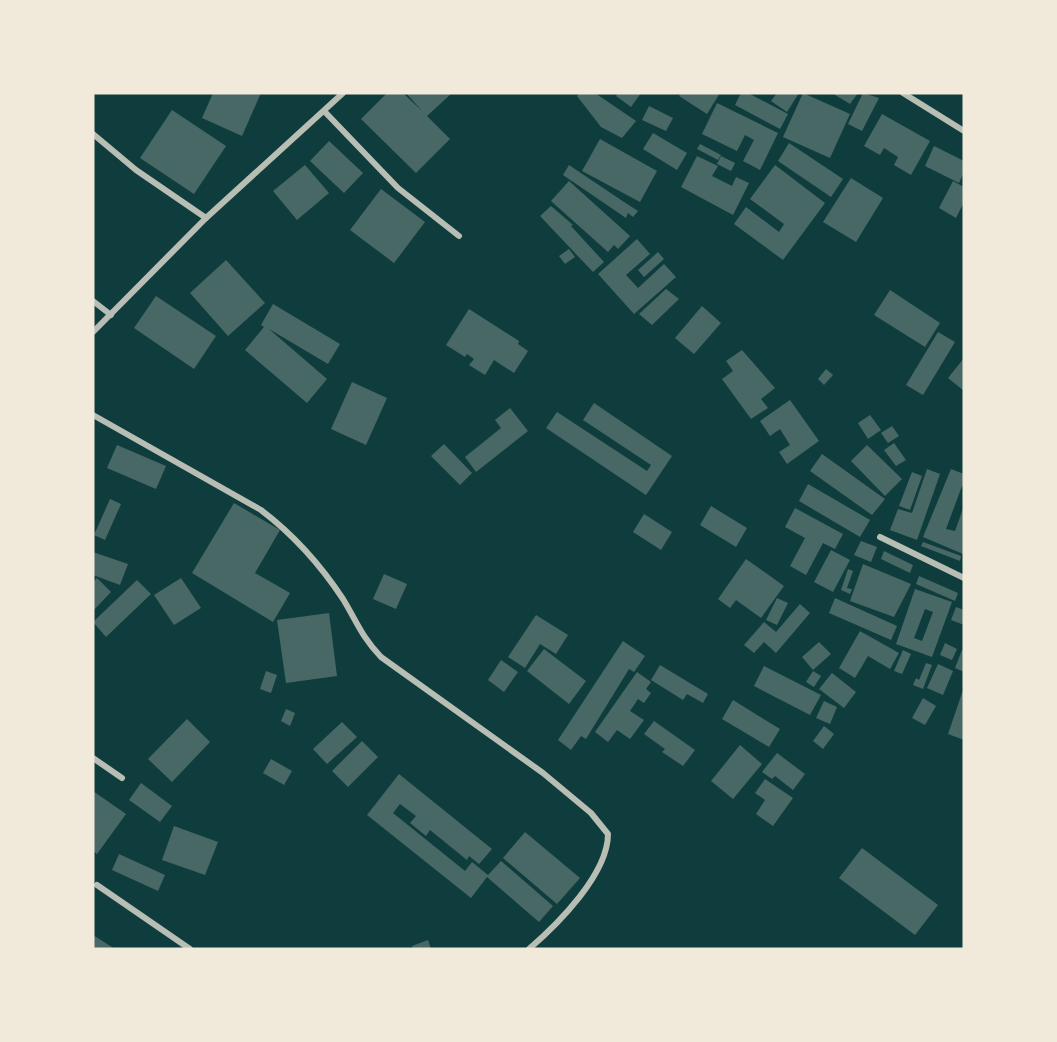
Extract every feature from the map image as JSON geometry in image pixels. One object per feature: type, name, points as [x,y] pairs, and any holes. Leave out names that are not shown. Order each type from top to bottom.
[{"type":"street","points":[[93,332],[206,218],[325,112],[343,93]]},
{"type":"street","points":[[903,93],[964,131]]},
{"type":"street","points":[[325,112],[398,188],[459,236]]},
{"type":"street","points":[[93,134],[136,170],[206,218]]},
{"type":"street","points":[[93,301],[111,315]]},
{"type":"street","points":[[93,415],[261,510],[280,525],[320,568],[344,602],[366,641],[381,657],[543,773],[601,823],[608,834],[605,857],[587,886],[529,949]]},
{"type":"street","points":[[880,537],[964,578]]},
{"type":"street","points":[[93,758],[122,778]]},
{"type":"street","points":[[97,885],[190,949]]},
{"type":"building","points":[[213,93],[261,93],[242,136],[202,118]]},
{"type":"building","points":[[387,93],[403,93],[422,111],[406,93],[452,93],[427,116],[450,139],[416,173],[361,119]]},
{"type":"building","points":[[579,93],[595,93],[636,121],[622,138],[601,127],[577,96]]},
{"type":"building","points":[[618,93],[641,93],[631,107],[616,96]]},
{"type":"building","points":[[681,93],[720,93],[707,114],[679,96]]},
{"type":"building","points":[[741,93],[748,93],[788,114],[780,129],[735,105]]},
{"type":"building","points":[[777,93],[799,93],[787,112],[771,101]]},
{"type":"building","points":[[803,93],[850,114],[830,158],[783,137]]},
{"type":"building","points":[[832,93],[858,93],[850,104]]},
{"type":"building","points":[[863,93],[879,98],[862,131],[848,124]]},
{"type":"building","points":[[717,103],[778,133],[760,170],[743,161],[754,140],[745,135],[737,151],[702,134]]},
{"type":"building","points":[[649,106],[673,118],[666,131],[642,120]]},
{"type":"building","points":[[172,110],[226,146],[194,194],[140,158]]},
{"type":"building","points":[[882,114],[930,141],[911,175],[894,165],[898,157],[884,148],[880,155],[864,146]]},
{"type":"building","points":[[653,133],[687,153],[677,170],[643,149]]},
{"type":"building","points":[[600,139],[657,171],[640,202],[582,171]]},
{"type":"building","points":[[329,141],[363,173],[344,193],[310,161]]},
{"type":"building","points":[[789,143],[843,179],[831,197],[778,161]]},
{"type":"building","points":[[700,144],[721,155],[718,160],[697,149]]},
{"type":"building","points":[[934,146],[964,161],[964,172],[959,183],[925,166]]},
{"type":"building","points":[[697,156],[718,166],[712,176],[732,186],[736,177],[749,183],[733,215],[681,187]]},
{"type":"building","points":[[721,156],[735,163],[731,171],[717,164]]},
{"type":"building","points":[[305,165],[329,193],[297,220],[273,191]]},
{"type":"building","points":[[569,165],[638,211],[633,217],[628,213],[626,218],[563,175]]},
{"type":"building","points":[[775,165],[825,203],[783,260],[734,224],[746,207],[779,232],[784,224],[750,199]]},
{"type":"building","points":[[851,178],[883,198],[856,242],[823,222]]},
{"type":"building","points":[[569,181],[630,236],[618,249],[614,245],[608,252],[551,201]]},
{"type":"building","points":[[953,181],[964,187],[964,202],[956,218],[939,208]]},
{"type":"building","points":[[381,189],[425,222],[394,263],[350,230]]},
{"type":"building","points":[[551,206],[573,225],[571,226],[604,262],[593,272],[540,216]]},
{"type":"building","points":[[637,239],[650,254],[626,275],[638,288],[664,264],[676,277],[634,314],[598,274]]},
{"type":"building","points":[[569,249],[575,257],[565,264],[559,256]]},
{"type":"building","points":[[658,252],[664,259],[644,277],[638,270]]},
{"type":"building","points":[[226,260],[265,303],[228,336],[190,293]]},
{"type":"building","points":[[666,289],[679,299],[652,325],[639,314]]},
{"type":"building","points":[[890,290],[940,323],[925,347],[874,315]]},
{"type":"building","points":[[156,296],[216,336],[194,369],[134,328]]},
{"type":"building","points":[[273,304],[340,344],[328,364],[269,329],[327,379],[307,403],[245,350],[264,327],[261,325]]},
{"type":"building","points":[[702,306],[721,323],[694,354],[675,338]]},
{"type":"building","points":[[469,309],[519,341],[518,344],[528,351],[514,373],[494,360],[485,375],[469,365],[474,359],[467,354],[465,357],[446,345]]},
{"type":"building","points":[[938,332],[955,342],[923,395],[906,385]]},
{"type":"building","points":[[742,350],[775,388],[761,399],[768,408],[751,419],[722,379],[733,371],[726,361]]},
{"type":"building","points":[[964,358],[964,391],[948,378]]},
{"type":"building","points":[[826,369],[833,375],[824,385],[818,379]]},
{"type":"building","points":[[352,382],[387,398],[366,445],[331,429]]},
{"type":"building","points":[[790,400],[819,441],[787,464],[779,452],[790,445],[780,429],[770,436],[760,421]]},
{"type":"building","points":[[594,403],[672,456],[646,495],[546,428],[557,412],[647,471],[651,465],[583,420]]},
{"type":"building","points":[[510,408],[528,431],[476,472],[465,457],[501,428],[495,420]]},
{"type":"building","points":[[870,415],[881,430],[868,439],[858,423]]},
{"type":"building","points":[[892,426],[899,436],[888,443],[881,433]]},
{"type":"building","points":[[894,443],[906,460],[896,466],[884,450]]},
{"type":"building","points":[[444,444],[472,473],[460,485],[431,456]]},
{"type":"building","points":[[117,445],[166,466],[156,489],[107,468]]},
{"type":"building","points":[[867,445],[902,479],[885,496],[851,461]]},
{"type":"building","points":[[822,454],[885,499],[872,515],[810,471]]},
{"type":"building","points":[[927,469],[940,474],[917,540],[890,530],[898,509],[912,513]]},
{"type":"building","points":[[951,469],[964,474],[964,487],[962,486],[946,529],[955,531],[964,506],[963,554],[923,537]]},
{"type":"building","points":[[912,472],[922,476],[910,510],[899,506]]},
{"type":"building","points":[[808,484],[870,520],[860,537],[799,501]]},
{"type":"building","points":[[110,499],[121,504],[105,540],[94,535]]},
{"type":"building","points":[[234,503],[280,530],[255,573],[290,593],[273,622],[192,573]]},
{"type":"building","points":[[711,506],[747,528],[736,547],[700,525]]},
{"type":"building","points":[[795,508],[843,534],[835,549],[823,543],[806,575],[790,566],[805,538],[785,527]]},
{"type":"building","points":[[644,514],[672,532],[661,550],[633,532]]},
{"type":"building","points":[[861,541],[877,547],[871,562],[854,555]]},
{"type":"building","points":[[923,542],[961,556],[960,561],[921,546]]},
{"type":"building","points":[[831,550],[850,560],[833,592],[814,582]]},
{"type":"building","points":[[884,551],[913,565],[910,573],[881,559]]},
{"type":"building","points":[[93,552],[128,564],[120,585],[93,575]]},
{"type":"building","points":[[746,559],[784,586],[761,618],[736,600],[730,608],[718,599]]},
{"type":"building","points":[[863,564],[911,584],[894,617],[850,601]]},
{"type":"building","points":[[848,569],[853,571],[847,588],[852,589],[850,594],[841,590]]},
{"type":"building","points":[[384,574],[407,584],[396,609],[373,599]]},
{"type":"building","points":[[919,576],[958,593],[955,601],[916,584]]},
{"type":"building","points":[[97,578],[111,592],[93,611],[93,582]]},
{"type":"building","points":[[181,578],[201,608],[174,625],[154,595]]},
{"type":"building","points":[[137,580],[151,594],[106,637],[93,622]]},
{"type":"building","points":[[915,589],[952,602],[932,657],[896,644]],"holes":[[[925,609],[933,612],[922,641],[914,638]]]},
{"type":"building","points":[[777,598],[788,603],[777,625],[766,620]]},
{"type":"building","points":[[835,598],[897,626],[891,640],[829,613]]},
{"type":"building","points":[[800,604],[810,613],[776,653],[764,642],[754,653],[744,645],[764,622],[776,632]]},
{"type":"building","points":[[956,607],[964,610],[964,625],[951,620]]},
{"type":"building","points":[[329,613],[337,676],[286,683],[277,620]]},
{"type":"building","points":[[536,615],[568,635],[556,654],[540,644],[525,668],[508,657]]},
{"type":"building","points":[[860,631],[899,653],[890,669],[868,656],[855,678],[839,668]]},
{"type":"building","points":[[623,641],[645,656],[634,672],[629,669],[586,739],[581,736],[571,750],[558,740]]},
{"type":"building","points":[[819,642],[831,654],[813,670],[802,657]]},
{"type":"building","points":[[945,643],[957,649],[952,660],[940,655]]},
{"type":"building","points":[[544,649],[586,681],[569,704],[527,671]]},
{"type":"building","points":[[903,650],[911,654],[902,674],[894,671]]},
{"type":"building","points":[[964,650],[964,672],[955,668]]},
{"type":"building","points":[[501,660],[518,672],[504,692],[488,680]]},
{"type":"building","points":[[926,663],[932,665],[923,689],[913,685],[916,678],[919,680]]},
{"type":"building","points":[[938,664],[953,671],[943,695],[927,688]]},
{"type":"building","points":[[660,665],[708,694],[703,703],[687,694],[683,700],[651,680]]},
{"type":"building","points":[[764,666],[821,695],[810,715],[754,686]]},
{"type":"building","points":[[266,671],[277,675],[271,693],[260,689]]},
{"type":"building","points":[[813,671],[821,676],[814,687],[806,682]]},
{"type":"building","points":[[637,672],[651,682],[646,689],[651,693],[644,703],[638,699],[630,711],[644,720],[630,739],[617,730],[608,742],[595,732]]},
{"type":"building","points":[[832,673],[856,692],[844,708],[819,689]]},
{"type":"building","points":[[964,687],[964,740],[948,734]]},
{"type":"building","points":[[923,698],[936,706],[925,725],[912,718]]},
{"type":"building","points":[[733,700],[780,729],[769,747],[722,719]]},
{"type":"building","points":[[824,701],[837,707],[830,724],[816,718]]},
{"type":"building","points":[[286,709],[295,713],[290,726],[281,721]]},
{"type":"building","points":[[187,719],[210,742],[172,782],[148,759]]},
{"type":"building","points":[[654,721],[695,750],[683,766],[662,752],[665,749],[644,734]]},
{"type":"building","points":[[342,722],[357,737],[327,764],[313,749]]},
{"type":"building","points":[[824,726],[834,734],[823,749],[813,741]]},
{"type":"building","points":[[362,741],[378,757],[348,787],[332,771]]},
{"type":"building","points":[[740,745],[762,764],[733,799],[711,781]]},
{"type":"building","points":[[777,753],[805,774],[793,790],[775,776],[772,779],[762,772]]},
{"type":"building","points":[[271,759],[292,771],[284,785],[263,773]]},
{"type":"building","points":[[399,774],[492,849],[479,864],[469,856],[467,860],[430,830],[426,836],[410,823],[416,816],[400,804],[393,813],[465,871],[472,862],[488,875],[501,861],[553,906],[539,922],[487,877],[471,898],[367,815]]},
{"type":"building","points":[[765,779],[793,798],[773,826],[756,814],[765,800],[755,793]]},
{"type":"building","points":[[141,783],[172,806],[160,822],[129,800]]},
{"type":"building","points":[[93,791],[126,814],[97,854],[93,851]]},
{"type":"building","points":[[174,826],[218,842],[205,875],[162,860]]},
{"type":"building","points":[[525,832],[580,878],[557,904],[503,858]]},
{"type":"building","points":[[862,848],[938,905],[915,935],[839,878]]},
{"type":"building","points":[[119,854],[165,875],[158,891],[112,870]]},
{"type":"building","points":[[93,935],[115,949],[93,949]]},
{"type":"building","points":[[428,940],[431,949],[413,949],[412,946]]}]
